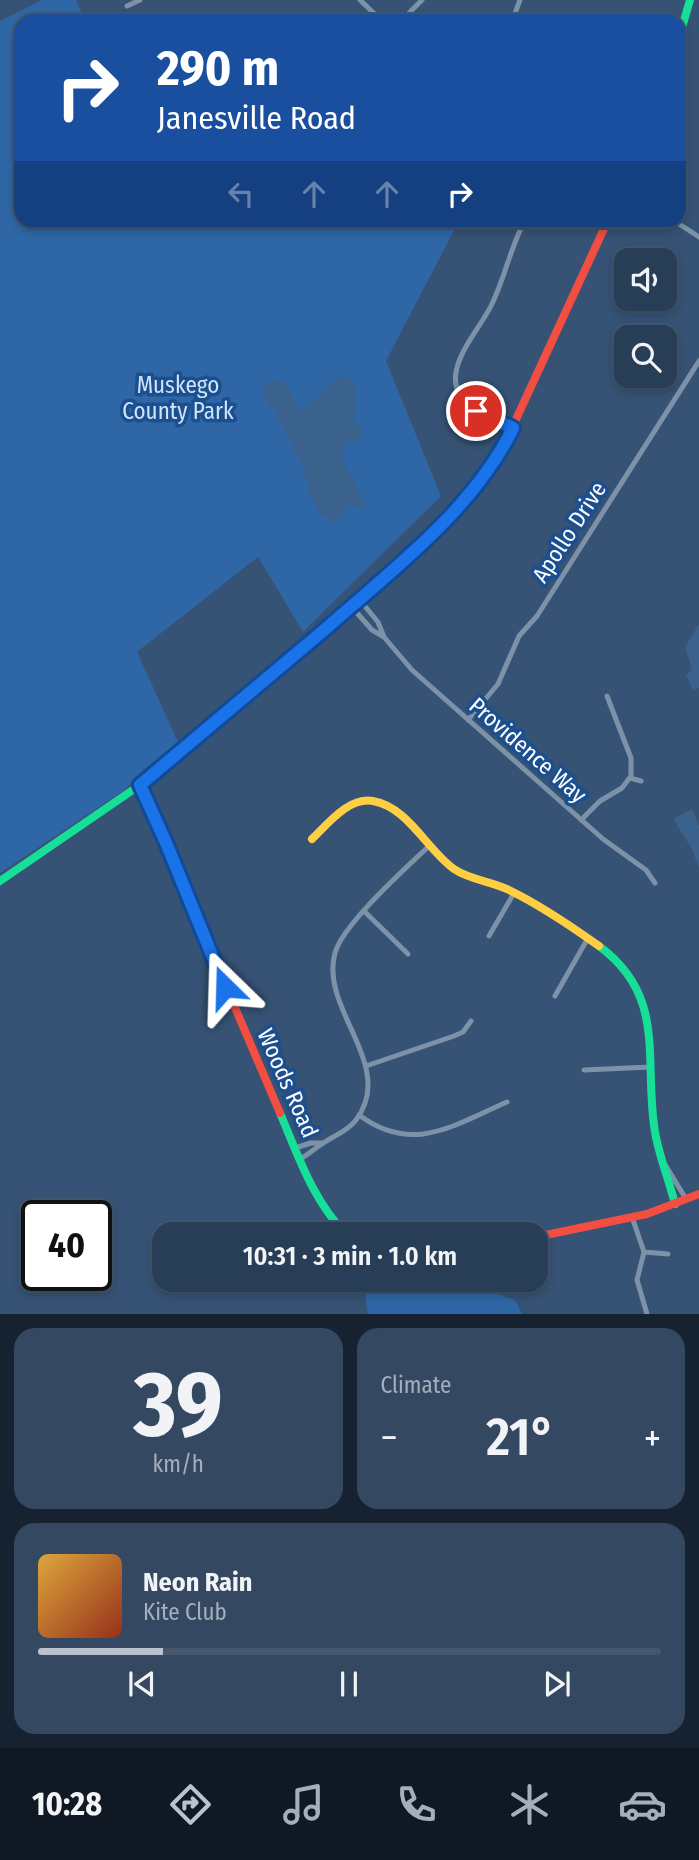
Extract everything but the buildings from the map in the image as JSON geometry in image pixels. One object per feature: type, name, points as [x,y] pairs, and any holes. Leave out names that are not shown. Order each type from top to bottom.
[{"type":"street","points":[[127,6],[140,0]]},
{"type":"street","points":[[360,0],[375,14]]},
{"type":"street","points":[[408,14],[422,0]]},
{"type":"street","points":[[513,428],[468,405],[459,391],[455,373],[460,356],[495,299],[521,228]]},
{"type":"street","points":[[0,881],[140,785],[351,607],[470,495],[497,459],[513,428],[605,228]]},
{"type":"street","name":"Apollo Drive","points":[[468,720],[498,684],[519,636],[537,616],[699,361]]},
{"type":"street","name":"Providence Way","points":[[359,599],[378,622],[384,637],[412,670],[612,847],[646,870],[655,883]]},
{"type":"street","name":"Providence Way","points":[[351,607],[372,630],[384,637]]},
{"type":"street","points":[[581,820],[600,800],[622,788],[631,778],[631,758],[607,696]]},
{"type":"street","points":[[631,778],[641,781]]},
{"type":"street","name":"Woods Road","points":[[140,785],[295,1148],[324,1209],[335,1222]]},
{"type":"street","points":[[312,839],[344,809],[364,801],[390,807],[461,873],[514,893],[588,938],[623,965],[638,989],[648,1017],[655,1132],[675,1203]]},
{"type":"street","points":[[300,1159],[344,1131],[359,1115],[366,1097],[366,1066],[335,991],[332,974],[335,953],[341,939],[364,911],[429,846]]},
{"type":"street","points":[[489,936],[514,893]]},
{"type":"street","points":[[364,911],[408,954]]},
{"type":"street","points":[[555,996],[588,938]]},
{"type":"street","points":[[366,1066],[454,1036],[463,1031],[471,1021]]},
{"type":"street","points":[[584,1070],[650,1067]]},
{"type":"street","points":[[359,1115],[385,1131],[421,1136],[435,1133],[507,1102]]},
{"type":"street","points":[[295,1148],[311,1143],[323,1143]]},
{"type":"street","points":[[666,1166],[686,1199]]},
{"type":"street","points":[[548,1234],[632,1217],[699,1194]]},
{"type":"street","points":[[632,1217],[644,1252],[637,1280],[648,1314]]},
{"type":"street","points":[[644,1252],[668,1254]]},
{"type":"green space","name":"Muskego County Park","points":[[42,0],[76,0],[83,14],[14,14]]},
{"type":"green space","name":"Muskego County Park","points":[[14,14],[14,228],[455,228],[386,361],[441,496],[303,632],[258,557],[137,652],[178,742],[123,791],[0,873],[0,21]]},
{"type":"green space","points":[[365,1292],[495,1292],[516,1301],[522,1314],[368,1314]]},
{"type":"shaded area","points":[[345,376],[355,391],[353,422],[360,426],[363,434],[357,441],[349,441],[344,447],[342,459],[365,508],[350,506],[335,522],[321,515],[315,505],[304,470],[274,410],[264,398],[265,384],[279,380],[288,387],[300,413],[336,379]]},
{"type":"shaded area","points":[[699,624],[699,688],[693,690],[686,675],[692,670],[685,647]]},
{"type":"shaded area","points":[[692,809],[699,826],[699,868],[692,849],[673,819]]},
{"type":"traffic: fast","points":[[686,14],[690,0]]},
{"type":"traffic: fast","points":[[0,881],[140,785],[340,616],[442,521]]},
{"type":"traffic: fast","points":[[599,946],[621,966],[635,986],[644,1008],[655,1132],[675,1204]]},
{"type":"traffic: fast","points":[[280,1113],[315,1192],[335,1222]]},
{"type":"traffic: slow","points":[[312,839],[339,813],[355,803],[373,801],[385,805],[407,820],[454,869],[521,896],[599,946]]},
{"type":"traffic: jam","points":[[442,521],[470,495],[506,441],[604,228]]},
{"type":"traffic: jam","points":[[140,785],[280,1113]]},
{"type":"traffic: jam","points":[[548,1235],[647,1214],[699,1194]]},
{"type":"route","points":[[225,987],[147,796],[140,785],[340,616],[470,495],[497,459],[513,428],[476,411]]}]
